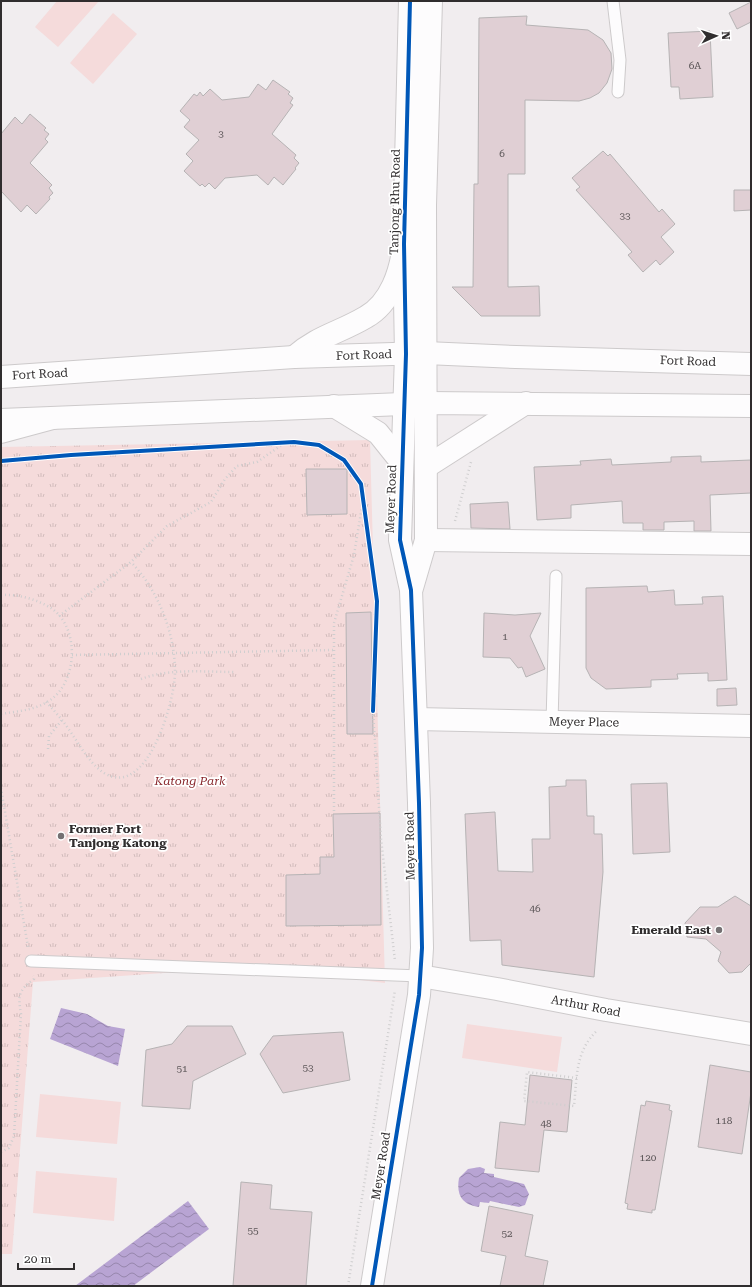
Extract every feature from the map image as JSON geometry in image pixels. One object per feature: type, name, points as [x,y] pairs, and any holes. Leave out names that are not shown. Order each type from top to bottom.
[{"type":"main road","name":"Tanjong Rhu Road","points":[[410,1],[404,244],[416,353],[426,403]]},
{"type":"main road","name":"Tanjong Rhu Road","points":[[404,404],[416,353],[425,205],[431,1]]},
{"type":"main road","points":[[294,358],[319,338],[367,316],[380,306],[390,290],[402,263],[404,244]]},
{"type":"main road","name":"Fort Road","points":[[1,377],[294,358],[416,353],[751,364]]},
{"type":"main road","points":[[1,420],[426,403],[526,403],[660,407],[751,406]]},
{"type":"main road","name":"Meyer Road","points":[[412,590],[426,540],[426,403]]},
{"type":"main road","points":[[426,467],[526,403]]},
{"type":"main road","name":"Meyer Road","points":[[372,1286],[419,995],[422,940],[412,590],[400,540],[404,404]]},
{"type":"main road","points":[[334,406],[378,433],[402,463]]},
{"type":"main road","points":[[1,432],[53,418]]},
{"type":"main road","points":[[426,540],[751,544]]},
{"type":"main road","name":"Meyer Place","points":[[416,719],[751,726]]},
{"type":"main road","name":"Arthur Road","points":[[420,976],[496,988],[606,1010],[751,1034]]},
{"type":"lane","points":[[613,1],[620,60],[618,92]]},
{"type":"lane","points":[[552,722],[556,576]]},
{"type":"lane","points":[[31,961],[420,976]]},
{"type":"path","points":[[278,443],[288,442]]},
{"type":"path","points":[[59,616],[131,562],[166,526],[211,502],[225,479],[237,466],[257,462],[288,442]]},
{"type":"path","points":[[450,540],[472,461]]},
{"type":"path","points":[[362,495],[365,516]]},
{"type":"path","points":[[334,811],[334,623],[354,556],[363,500]]},
{"type":"path","points":[[46,702],[62,720],[94,765],[104,773],[121,778],[130,775],[140,768],[151,754],[168,712],[174,688],[175,672],[168,626],[158,602],[144,576],[131,562]]},
{"type":"path","points":[[1,595],[12,594],[36,600],[51,608],[59,616],[69,634],[72,655],[70,668],[66,679],[54,696],[34,708],[1,714]]},
{"type":"path","points":[[72,655],[333,650]]},
{"type":"path","points":[[141,679],[155,674],[175,672],[235,672]]},
{"type":"path","points":[[348,1286],[397,975],[381,839],[373,703]]},
{"type":"path","points":[[48,749],[49,736],[62,720]]},
{"type":"path","points":[[1,788],[34,979],[23,987],[18,1000],[21,1014],[14,1136],[9,1148],[1,1152]]},
{"type":"path","points":[[577,1078],[527,1072],[524,1100],[574,1106],[580,1054],[600,1028]]},
{"type":"green space","points":[[57,1],[99,1],[58,47],[35,27]]},
{"type":"green space","points":[[113,13],[137,34],[93,84],[70,63]]},
{"type":"green space","name":"Katong Park","points":[[370,440],[385,983],[252,967],[33,982],[12,1254],[1,1254],[1,447]]},
{"type":"green space","points":[[467,1024],[562,1037],[557,1072],[462,1058]]},
{"type":"green space","points":[[40,1094],[121,1102],[117,1144],[36,1137]]},
{"type":"green space","points":[[36,1171],[117,1178],[114,1221],[33,1213]]},
{"type":"water","points":[[61,1008],[87,1014],[108,1026],[125,1029],[118,1066],[50,1039]]},
{"type":"water","points":[[480,1167],[485,1169],[484,1173],[494,1174],[494,1177],[524,1184],[529,1194],[525,1205],[519,1207],[490,1201],[489,1203],[480,1202],[479,1207],[468,1204],[464,1201],[458,1189],[459,1178],[468,1169]]},
{"type":"water","points":[[188,1201],[209,1229],[133,1286],[75,1286]]},
{"type":"building","points":[[751,2],[751,22],[737,29],[729,13]]},
{"type":"building","points":[[527,16],[526,25],[588,30],[603,40],[611,53],[612,69],[607,83],[599,93],[590,98],[579,101],[525,100],[525,174],[508,174],[508,287],[539,286],[540,316],[481,316],[452,287],[473,287],[474,184],[478,184],[479,18]]},
{"type":"building","points":[[710,31],[713,97],[680,99],[679,87],[671,87],[668,33]]},
{"type":"building","points":[[273,80],[290,92],[288,94],[293,98],[290,103],[293,105],[272,134],[296,155],[294,158],[299,163],[295,168],[296,169],[283,185],[274,177],[268,185],[257,175],[225,178],[215,189],[209,183],[205,187],[202,184],[200,186],[184,171],[193,161],[186,154],[199,140],[184,127],[190,120],[180,111],[194,94],[197,96],[200,92],[203,96],[210,89],[222,100],[249,97],[258,84],[266,90]]},
{"type":"building","points":[[30,114],[46,128],[44,130],[49,134],[45,139],[48,142],[30,163],[52,185],[49,188],[53,193],[49,197],[50,199],[36,214],[27,205],[21,212],[1,191],[1,134],[15,117],[22,124]]},
{"type":"building","points":[[603,151],[608,156],[610,154],[659,212],[662,209],[675,224],[661,237],[674,252],[660,265],[656,260],[643,272],[628,255],[632,252],[576,190],[580,187],[572,178]]},
{"type":"building","points":[[734,190],[751,190],[751,210],[734,211]]},
{"type":"building","points":[[701,456],[701,462],[751,460],[751,493],[710,495],[711,531],[694,531],[694,521],[664,522],[664,530],[643,530],[643,523],[623,523],[622,501],[571,505],[571,518],[537,520],[534,467],[581,465],[580,461],[611,459],[612,465],[671,462],[671,457]]},
{"type":"building","points":[[306,469],[347,469],[347,514],[307,515]]},
{"type":"building","points":[[508,502],[510,529],[471,528],[470,504]]},
{"type":"building","points":[[647,586],[648,592],[674,590],[675,605],[703,604],[702,597],[723,596],[727,680],[708,681],[708,673],[677,674],[678,679],[651,680],[651,687],[606,689],[591,678],[586,668],[586,588]]},
{"type":"building","points":[[371,612],[373,734],[347,734],[346,613]]},
{"type":"building","points":[[484,613],[515,615],[541,613],[530,636],[545,669],[526,677],[522,667],[518,668],[510,658],[483,657]]},
{"type":"building","points":[[736,688],[737,705],[717,706],[717,689]]},
{"type":"building","points":[[566,780],[586,780],[587,816],[594,816],[594,834],[602,834],[603,872],[594,977],[502,965],[501,940],[470,941],[465,814],[495,812],[498,871],[533,872],[532,839],[550,839],[549,787],[566,786]]},
{"type":"building","points":[[667,783],[670,852],[633,854],[631,784]]},
{"type":"building","points":[[380,813],[381,925],[286,926],[286,875],[320,874],[320,857],[334,857],[333,814]]},
{"type":"building","name":"Emerald East","points":[[735,896],[751,906],[751,963],[742,972],[729,973],[718,961],[721,952],[706,939],[687,937],[685,923],[700,907],[718,907]]},
{"type":"building","points":[[187,1026],[232,1026],[246,1054],[193,1081],[190,1109],[142,1106],[146,1050],[172,1044]]},
{"type":"building","points":[[343,1032],[350,1080],[283,1093],[260,1054],[273,1036]]},
{"type":"building","points":[[710,1065],[751,1072],[751,1092],[742,1154],[698,1147]]},
{"type":"building","points":[[530,1075],[572,1080],[567,1132],[544,1130],[539,1172],[495,1168],[500,1122],[525,1125]]},
{"type":"building","points":[[646,1101],[670,1105],[669,1110],[672,1111],[655,1210],[652,1210],[652,1213],[627,1209],[628,1204],[625,1203],[641,1105],[645,1106]]},
{"type":"building","points":[[241,1182],[272,1185],[270,1209],[312,1212],[306,1286],[233,1286]]},
{"type":"building","points":[[489,1206],[533,1215],[525,1256],[548,1261],[543,1286],[500,1286],[506,1256],[481,1251]]},
{"type":"cycle path","points":[[372,1286],[419,995],[422,948],[419,803],[411,590],[400,540],[406,354],[404,244],[410,1]]},
{"type":"cycle path","points":[[1,461],[71,455],[294,442],[319,445],[344,460],[361,484],[377,601],[373,711]]},
{"type":"place","name":"Former Fort Tanjong Katong","points":[[61,836]]},
{"type":"place","name":"Emerald East","points":[[719,930]]}]
